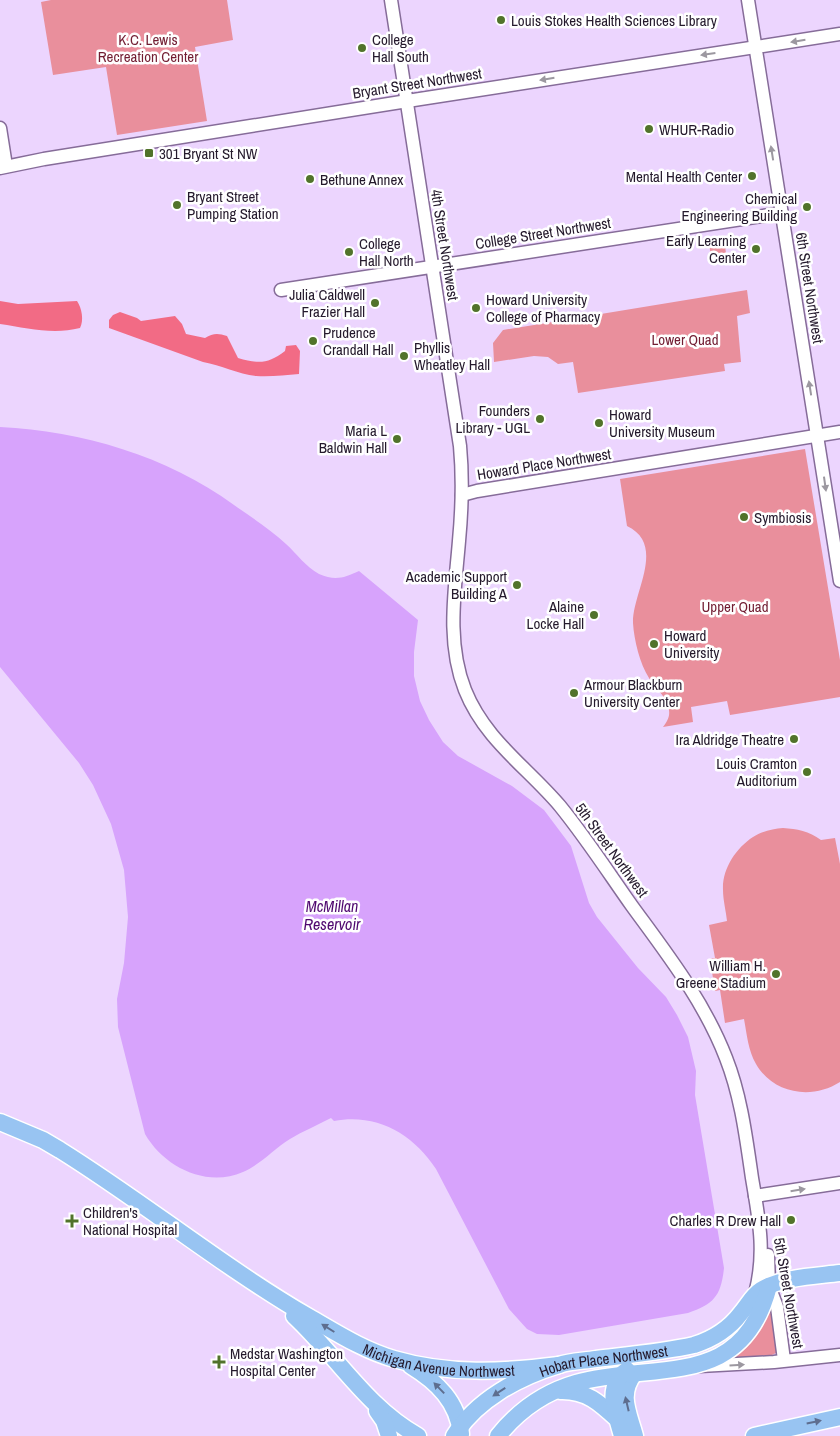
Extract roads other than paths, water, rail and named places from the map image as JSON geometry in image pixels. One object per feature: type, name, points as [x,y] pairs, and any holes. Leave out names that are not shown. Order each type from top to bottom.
[{"type":"main road","name":"Michigan Avenue Northwest","points":[[0,1122],[43,1140],[65,1153],[272,1296],[355,1344],[404,1362],[432,1367],[473,1371],[518,1370],[559,1364]]},
{"type":"main road","points":[[635,1436],[625,1395],[628,1369],[696,1357],[722,1346],[733,1338],[744,1325],[758,1294],[783,1281],[840,1273]]},
{"type":"main road","name":"Hobart Place Northwest","points":[[458,1433],[476,1410],[499,1392],[517,1382],[559,1364],[694,1345],[710,1339],[723,1331],[736,1320],[758,1294]]},
{"type":"main road","name":"Hobart Place Northwest","points":[[498,1436],[522,1412],[553,1392],[582,1381],[690,1366],[719,1357],[743,1339],[757,1318],[758,1294]]},
{"type":"main road","name":"Michigan Avenue Northwest","points":[[272,1296],[314,1335],[369,1399],[389,1417],[418,1436]]},
{"type":"main road","points":[[404,1362],[427,1377],[443,1391],[454,1409],[458,1433]]},
{"type":"main road","points":[[622,1436],[613,1392],[616,1381],[627,1375]]},
{"type":"main road","points":[[553,1392],[574,1391],[588,1395],[598,1401],[618,1420]]},
{"type":"main road","points":[[369,1399],[384,1421],[389,1436]]},
{"type":"main road","points":[[754,1436],[840,1417]]},
{"type":"street","name":"4th Street Northwest","points":[[391,0],[459,437],[462,495]]},
{"type":"street","name":"6th Street Northwest","points":[[748,0],[840,581]]},
{"type":"street","name":"Bryant Street Northwest","points":[[3,167],[406,101],[840,34]]},
{"type":"street","points":[[0,128],[3,167]]},
{"type":"street","name":"College Street Northwest","points":[[280,290],[782,213]]},
{"type":"street","name":"Howard Place Northwest","points":[[462,495],[840,432]]},
{"type":"street","name":"5th Street Northwest","points":[[462,495],[453,634],[458,666],[465,690],[486,729],[500,746],[538,782],[565,813],[697,998],[717,1035],[735,1085],[743,1118],[761,1231],[768,1253],[758,1294],[777,1307],[784,1360]]},
{"type":"street","points":[[755,1196],[840,1183]]},
{"type":"street","name":"Hobart Place Northwest","points":[[690,1366],[711,1367],[840,1355]]},
{"type":"water","name":"McMillan Reservoir","points":[[0,427],[31,429],[92,441],[123,449],[181,473],[208,488],[267,529],[314,571],[335,578],[344,577],[359,571],[418,620],[414,652],[414,676],[420,701],[443,742],[458,756],[512,786],[544,810],[571,846],[589,903],[597,917],[638,968],[666,997],[688,1037],[696,1071],[695,1095],[724,1268],[721,1286],[715,1298],[697,1310],[688,1313],[559,1335],[537,1334],[527,1329],[509,1309],[436,1169],[427,1157],[405,1136],[392,1129],[379,1123],[365,1120],[334,1121],[331,1118],[290,1139],[250,1169],[229,1176],[215,1177],[201,1176],[175,1165],[153,1146],[145,1134],[118,1027],[117,999],[124,963],[128,917],[124,870],[111,824],[93,785],[79,763],[0,667]]},
{"type":"place","name":"Louis Stokes Health Sciences Library","points":[[501,20]]},
{"type":"place","name":"College Hall South","points":[[362,48]]},
{"type":"place","name":"WHUR-Radio","points":[[649,129]]},
{"type":"place","name":"301 Bryant St NW","points":[[149,153]]},
{"type":"place","name":"Mental Health Center","points":[[752,176]]},
{"type":"place","name":"Bethune Annex","points":[[310,179]]},
{"type":"place","name":"Bryant Street Pumping Station","points":[[177,205]]},
{"type":"place","name":"Chemical Engineering Building","points":[[807,207]]},
{"type":"place","name":"Early Learning Center","points":[[756,249]]},
{"type":"place","name":"College Hall North","points":[[349,252]]},
{"type":"place","name":"Julia Caldwell Frazier Hall","points":[[375,303]]},
{"type":"place","name":"Howard University College of Pharmacy","points":[[476,308]]},
{"type":"place","name":"Prudence Crandall Hall","points":[[313,341]]},
{"type":"place","name":"Phyllis Wheatley Hall","points":[[404,356]]},
{"type":"place","name":"Founders Library - UGL","points":[[540,419]]},
{"type":"place","name":"Howard University Museum","points":[[599,423]]},
{"type":"place","name":"Maria L Baldwin Hall","points":[[397,439]]},
{"type":"place","name":"Symbiosis","points":[[744,517]]},
{"type":"place","name":"Academic Support Building A","points":[[517,585]]},
{"type":"place","name":"Alaine Locke Hall","points":[[594,615]]},
{"type":"place","name":"Howard University","points":[[654,644]]},
{"type":"place","name":"Armour Blackburn University Center","points":[[574,693]]},
{"type":"place","name":"Ira Aldridge Theatre","points":[[794,739]]},
{"type":"place","name":"Louis Cramton Auditorium","points":[[807,772]]},
{"type":"place","name":"William H. Greene Stadium","points":[[776,974]]},
{"type":"place","name":"Charles R Drew Hall","points":[[791,1220]]},
{"type":"place","name":"Children's National Hospital","points":[[72,1221]]},
{"type":"place","name":"Medstar Washington Hospital Center","points":[[219,1362]]},
{"type":"park label","name":"K.C. Lewis Recreation Center","points":[[148,48]]},
{"type":"park label","name":"Lower Quad","points":[[685,339]]},
{"type":"park label","name":"Upper Quad","points":[[735,606]]}]
